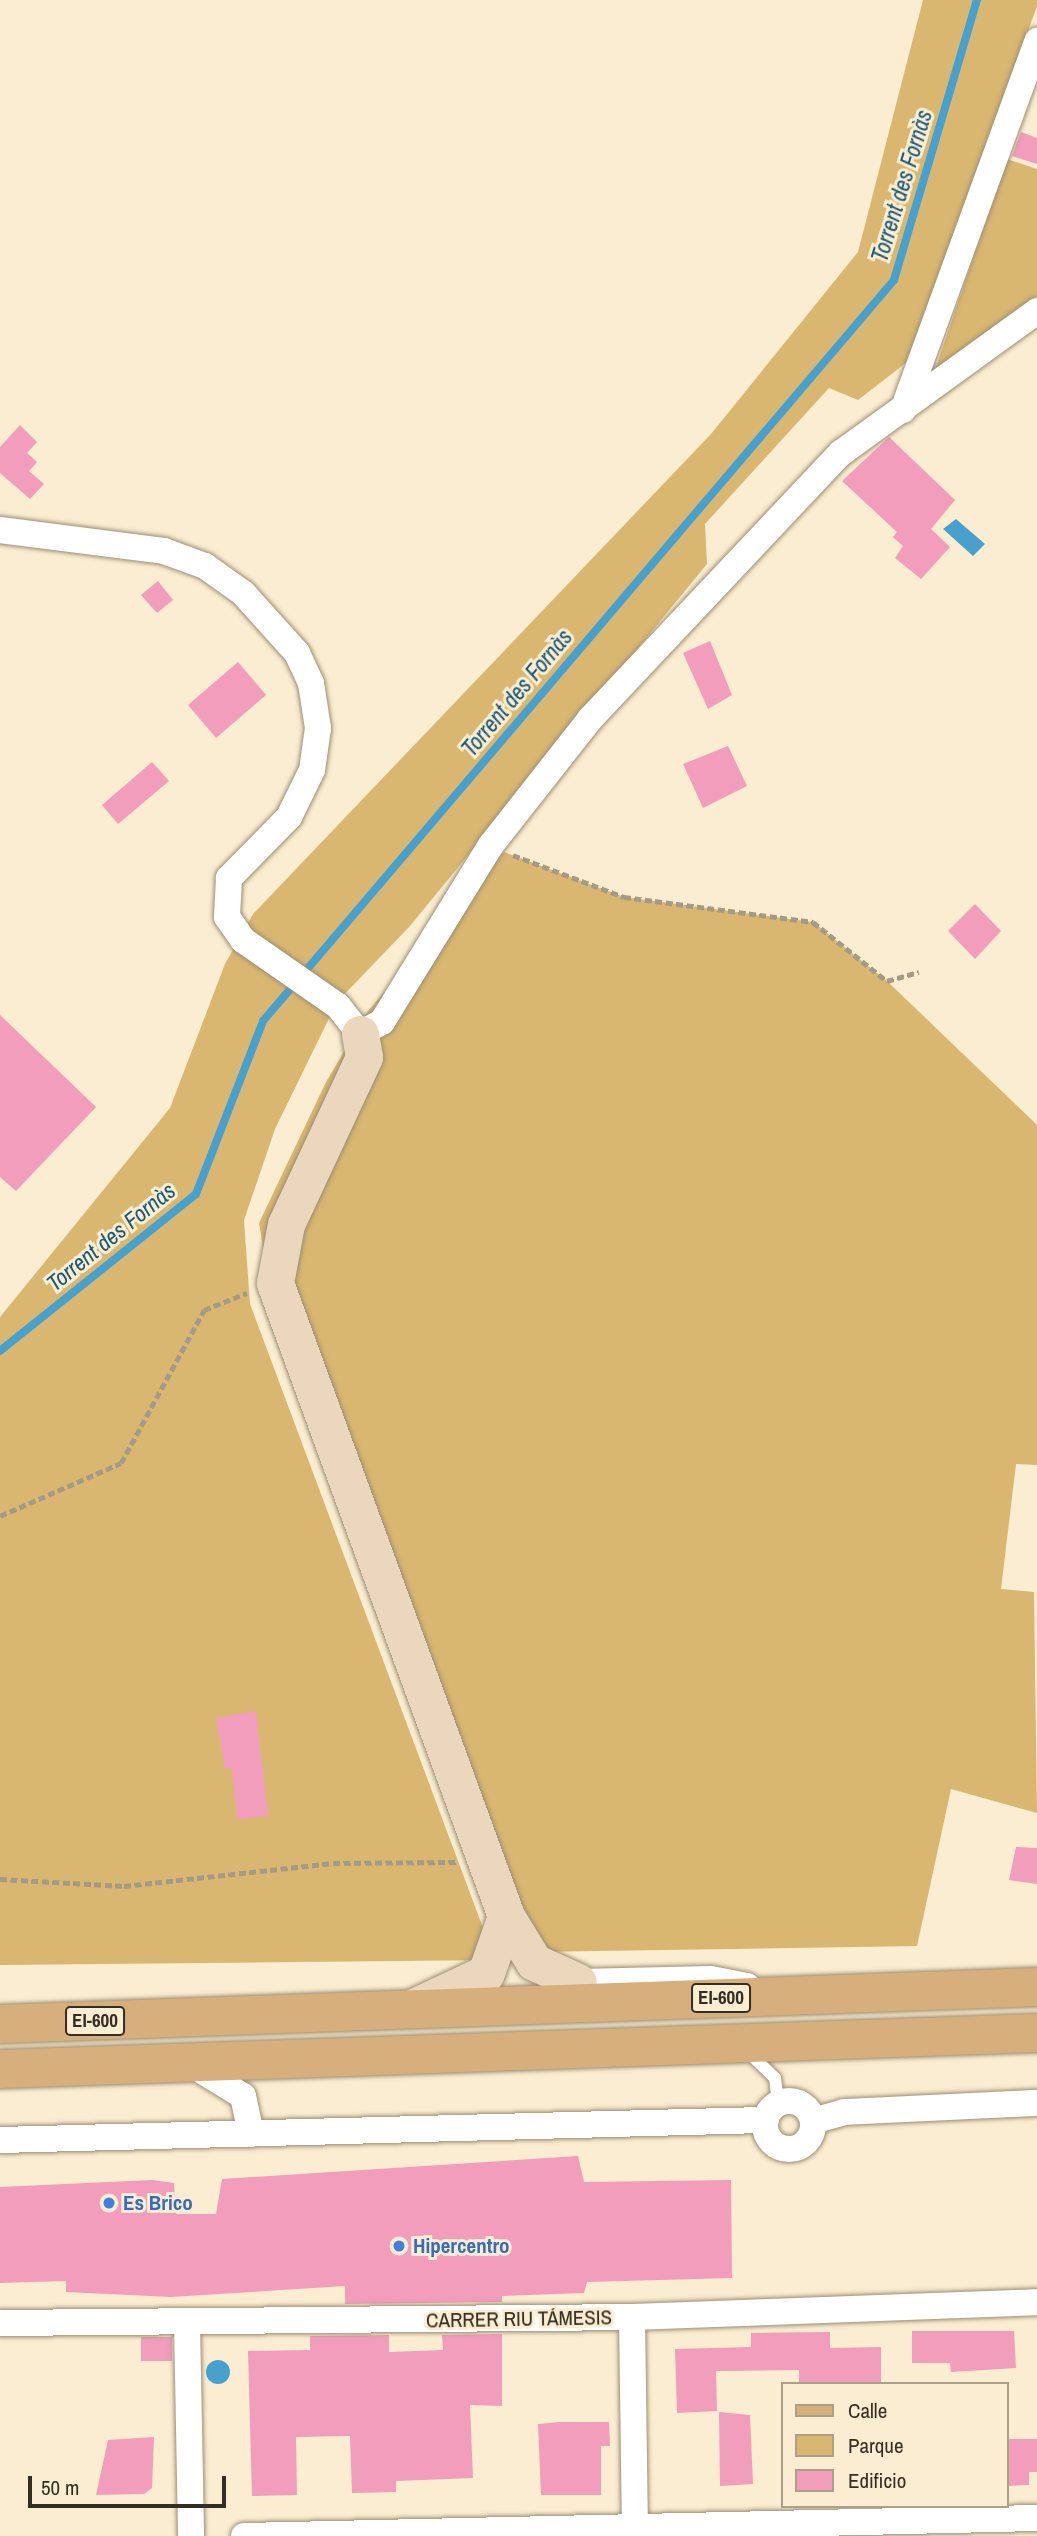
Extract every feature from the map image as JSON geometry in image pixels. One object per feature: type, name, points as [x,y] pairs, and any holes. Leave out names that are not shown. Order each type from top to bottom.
[{"type":"main road","name":"EI-600","points":[[0,2024],[1037,1987]]},
{"type":"main road","name":"EI-600","points":[[0,2069],[1037,2033]]},
{"type":"main road","points":[[987,2034],[1037,2054]]},
{"type":"street","points":[[903,410],[1037,41]]},
{"type":"street","points":[[360,1034],[382,1021],[491,845],[590,719],[841,453],[1037,311]]},
{"type":"street","points":[[0,530],[164,551],[205,566],[243,593],[297,653],[311,683],[318,728],[312,770],[289,817],[229,878],[225,898],[233,929],[338,1006],[360,1034],[364,1057],[286,1224],[275,1283],[506,1916],[534,1962],[578,1982],[712,1979],[800,1996]]},
{"type":"street","points":[[405,2009],[449,1995],[486,1973],[506,1916]]},
{"type":"street","points":[[186,2063],[243,2096],[251,2133]]},
{"type":"street","points":[[813,2121],[844,2112],[1037,2103]]},
{"type":"street","points":[[0,2140],[724,2116],[772,2112],[802,2104],[813,2121],[809,2140],[787,2150],[768,2137],[772,2112]]},
{"type":"street","name":"CARRER RIU TÁMESIS","points":[[0,2323],[632,2317],[1037,2302]]},
{"type":"street","points":[[632,2317],[635,2531]]},
{"type":"street","points":[[187,2323],[191,2536]]},
{"type":"street","points":[[244,2536],[635,2531],[1037,2518]]},
{"type":"lane","points":[[734,2043],[775,2078],[772,2112]]},
{"type":"path","points":[[491,845],[624,897],[813,922],[887,981],[919,972]]},
{"type":"path","points":[[0,1516],[121,1463],[204,1310],[275,1283]]},
{"type":"path","points":[[0,1879],[124,1886],[333,1863],[488,1862]]},
{"type":"green space","points":[[923,0],[1037,0],[1037,6],[911,359],[858,400],[829,388],[705,524],[707,564],[410,926],[337,1002],[275,1129],[244,1220],[250,1304],[495,1960],[0,1965],[0,1317],[170,1108],[225,964],[253,914],[711,434],[858,252]]},
{"type":"green space","points":[[1007,159],[1037,169],[1037,296],[934,373]]},
{"type":"green space","points":[[504,852],[624,897],[813,922],[887,981],[1037,1125],[1037,1465],[1016,1464],[1001,1589],[1034,1592],[1037,1813],[951,1789],[917,1946],[532,1952],[269,1283],[259,1223],[326,1082],[368,1011]]},
{"type":"water","points":[[956,519],[985,544],[973,556],[943,529]]},
{"type":"water","points":[[218,2360],[227,2363],[230,2372],[227,2381],[218,2384],[209,2381],[206,2372],[209,2363]]},
{"type":"building","points":[[1021,132],[1037,138],[1037,164],[1012,156]]},
{"type":"building","points":[[20,425],[37,442],[27,453],[37,462],[29,471],[44,484],[30,499],[0,473],[0,447]]},
{"type":"building","points":[[889,437],[955,500],[931,529],[950,547],[921,579],[895,558],[903,546],[893,537],[897,532],[842,481]]},
{"type":"building","points":[[158,581],[173,600],[157,613],[141,595]]},
{"type":"building","points":[[710,641],[732,695],[708,709],[683,653]]},
{"type":"building","points":[[238,662],[266,695],[216,738],[188,705]]},
{"type":"building","points":[[728,746],[747,786],[703,808],[683,764]]},
{"type":"building","points":[[152,762],[169,781],[118,824],[102,805]]},
{"type":"building","points":[[975,904],[1001,931],[975,959],[948,931]]},
{"type":"building","points":[[0,1015],[96,1107],[16,1191],[0,1177]]},
{"type":"building","points":[[256,1711],[268,1816],[237,1819],[232,1768],[225,1769],[216,1718]]},
{"type":"building","points":[[1016,1847],[1037,1848],[1037,1884],[1009,1880]]},
{"type":"building","name":"Hipercentro","points":[[578,2156],[584,2182],[731,2180],[732,2278],[587,2282],[584,2293],[502,2296],[502,2302],[345,2304],[345,2286],[171,2297],[66,2292],[66,2281],[0,2283],[0,2187],[152,2180],[174,2183],[176,2214],[216,2214],[222,2179]]},
{"type":"building","points":[[912,2331],[1014,2331],[1016,2368],[951,2372],[950,2363],[912,2363]]},
{"type":"building","points":[[830,2332],[830,2348],[881,2347],[881,2382],[799,2382],[799,2370],[716,2371],[717,2411],[677,2413],[675,2349],[751,2347],[751,2333]]},
{"type":"building","points":[[502,2334],[502,2406],[470,2405],[473,2478],[396,2481],[396,2492],[352,2493],[350,2436],[296,2437],[297,2495],[252,2496],[248,2351],[310,2350],[310,2336],[389,2335],[389,2352],[443,2350],[442,2335]]},
{"type":"building","points":[[141,2337],[172,2337],[172,2361],[141,2361]]},
{"type":"building","points":[[719,2412],[750,2415],[753,2484],[720,2486]]},
{"type":"building","points":[[609,2422],[610,2446],[601,2446],[601,2495],[541,2495],[538,2424]]},
{"type":"building","points":[[154,2437],[152,2488],[144,2494],[96,2495],[108,2440]]},
{"type":"building","points":[[1009,2439],[1037,2439],[1037,2472],[1029,2472],[1029,2485],[1009,2486]]},
{"type":"waterway","name":"Torrent des Fornàs","points":[[0,1351],[196,1194],[263,1021],[894,280],[977,0]]},
{"type":"place","name":"Es Brico","points":[[109,2203]]},
{"type":"place","name":"Hipercentro","points":[[399,2246]]}]
